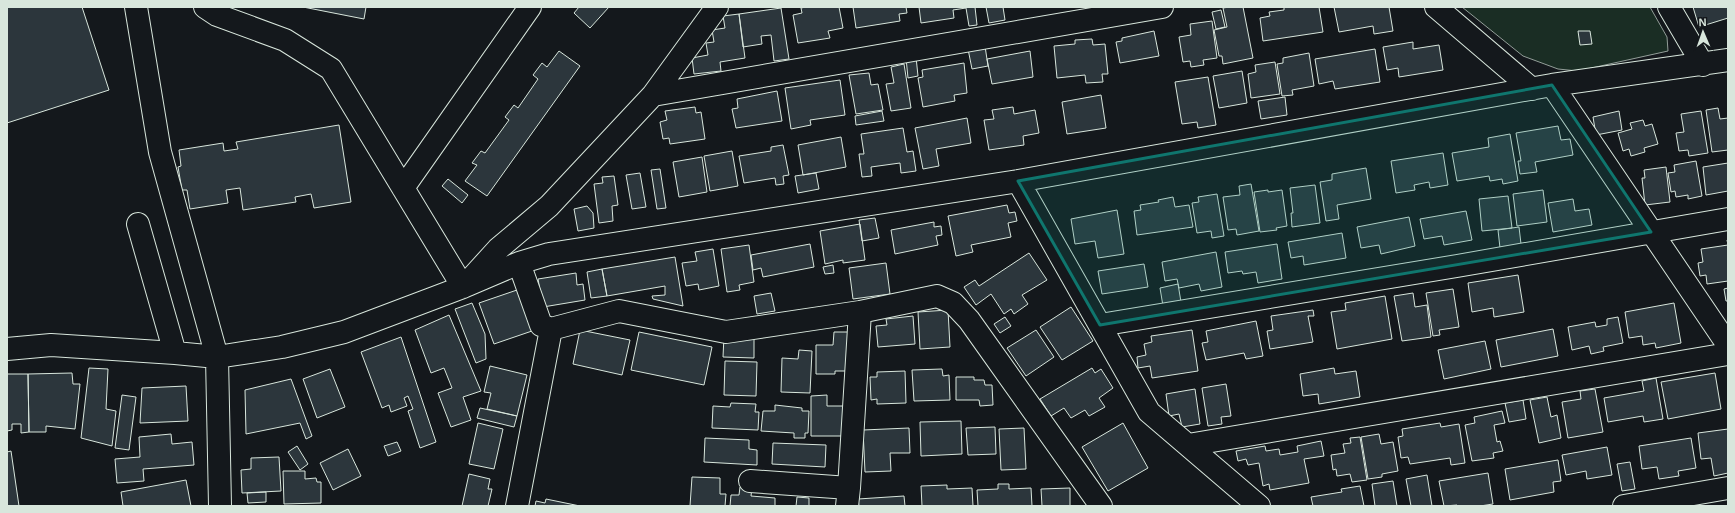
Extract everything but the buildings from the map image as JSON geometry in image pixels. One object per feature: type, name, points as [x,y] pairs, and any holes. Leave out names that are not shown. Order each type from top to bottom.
[{"type":"street","points":[[136,7],[160,152],[217,357],[220,506]]},
{"type":"street","points":[[205,7],[217,15],[285,40],[331,69],[463,287]]},
{"type":"street","points":[[403,188],[530,7]]},
{"type":"street","points":[[463,287],[498,249],[549,206],[653,95],[717,7]]},
{"type":"street","points":[[653,95],[1162,7]]},
{"type":"street","points":[[1436,7],[1542,87],[1651,232],[1728,345]]},
{"type":"street","points":[[1669,7],[1703,64]]},
{"type":"street","points":[[7,349],[51,345],[175,352],[217,357],[282,347],[344,332],[463,287],[520,263],[549,254],[1018,181],[1542,87],[1728,60]]},
{"type":"street","points":[[1018,181],[1149,412],[1259,506]]},
{"type":"street","points":[[1100,325],[1465,265],[1728,219]]},
{"type":"street","points":[[138,224],[175,352]]},
{"type":"street","points":[[520,263],[541,325],[551,330],[619,311],[726,332],[860,312],[937,296],[953,303],[969,320],[1101,506]]},
{"type":"street","points":[[750,481],[848,497],[860,312]]},
{"type":"street","points":[[517,506],[551,330]]},
{"type":"street","points":[[1188,445],[1728,354]]},
{"type":"street","points":[[1624,506],[1728,488]]},
{"type":"highlighted area","points":[[1552,85],[1651,232],[1100,325],[1018,181]]},
{"type":"green space","points":[[1462,7],[1650,7],[1667,37],[1668,51],[1578,71],[1558,69],[1523,56]]}]
